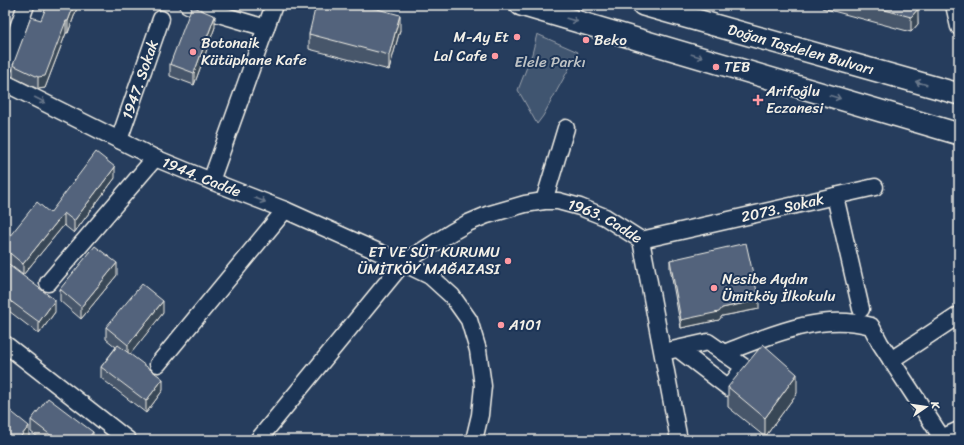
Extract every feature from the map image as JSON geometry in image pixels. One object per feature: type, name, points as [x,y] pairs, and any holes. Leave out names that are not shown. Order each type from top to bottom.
[{"type":"main road","points":[[522,5],[959,134]]},
{"type":"main road","name":"Doğan Taşdelen Bulvarı","points":[[643,5],[959,94]]},
{"type":"street","points":[[5,65],[26,5]]},
{"type":"street","points":[[188,5],[266,28]]},
{"type":"street","points":[[211,181],[274,5]]},
{"type":"street","points":[[954,5],[959,27]]},
{"type":"street","name":"1947. Sokak","points":[[119,140],[161,19]]},
{"type":"street","name":"1944. Cadde","points":[[5,83],[155,158],[285,210],[430,276],[452,296],[469,320],[478,350],[483,386],[480,415]]},
{"type":"street","points":[[544,201],[566,128]]},
{"type":"street","points":[[48,283],[155,158]]},
{"type":"street","points":[[835,196],[875,187]]},
{"type":"street","name":"2073. Sokak","points":[[641,240],[835,196],[861,309]]},
{"type":"street","name":"1963. Cadde","points":[[258,440],[403,263],[468,223],[507,209],[544,201],[558,201],[580,207],[605,217],[641,240],[671,350],[679,440]]},
{"type":"street","points":[[158,364],[285,210]]},
{"type":"street","points":[[891,360],[959,315]]},
{"type":"street","points":[[724,353],[779,332],[803,326],[846,322],[871,326],[940,439],[959,430]]},
{"type":"street","points":[[708,342],[744,367],[729,388],[671,350],[708,342]]},
{"type":"street","points":[[5,344],[128,440]]},
{"type":"street","points":[[474,440],[480,415]]},
{"type":"street","points":[[480,415],[487,440]]},
{"type":"green space","name":"Elele Parkı","points":[[537,34],[578,52],[543,116],[537,124],[518,90],[532,54]]},
{"type":"building","points":[[47,5],[74,5],[68,21],[66,21],[45,76],[38,77],[13,65],[31,17],[41,20]]},
{"type":"building","points":[[316,5],[362,5],[400,15],[389,55],[309,34]]},
{"type":"building","points":[[866,5],[917,5],[918,9],[911,17]]},
{"type":"building","name":"Botonaik Kütüphane Kafe","points":[[192,6],[215,16],[194,73],[170,64]]},
{"type":"building","points":[[96,152],[115,167],[74,221],[64,213],[23,264],[5,249],[5,242],[37,202],[50,213]]},
{"type":"building","name":"Nesibe Aydın Ümitköy İlkokulu","points":[[746,243],[759,300],[722,308],[719,312],[681,320],[670,260]]},
{"type":"building","points":[[95,246],[117,263],[81,307],[60,289]]},
{"type":"building","points":[[10,266],[55,300],[39,322],[5,297],[5,273]]},
{"type":"building","points":[[142,284],[163,301],[128,345],[106,327]]},
{"type":"building","points":[[763,344],[797,374],[765,418],[728,387]]},
{"type":"building","points":[[118,345],[163,379],[146,401],[101,367]]},
{"type":"building","points":[[48,398],[93,432],[87,440],[57,440],[31,420]]},
{"type":"building","points":[[8,409],[29,426],[18,440],[5,440],[5,412]]},
{"type":"place","name":"M-Ay Et","points":[[517,37]]},
{"type":"place","name":"Beko","points":[[586,40]]},
{"type":"place","name":"Botonaik Kütüphane Kafe","points":[[193,52]]},
{"type":"place","name":"Lal Cafe","points":[[495,56]]},
{"type":"place","name":"TEB","points":[[716,67]]},
{"type":"place","name":"Arifoğlu Eczanesi","points":[[758,100]]},
{"type":"place","name":"ET VE SÜT KURUMU ÜMİTKÖY MAĞAZASI","points":[[508,261]]},
{"type":"place","name":"Nesibe Aydın Ümitköy İlkokulu","points":[[714,288]]},
{"type":"place","name":"A101","points":[[501,325]]}]
